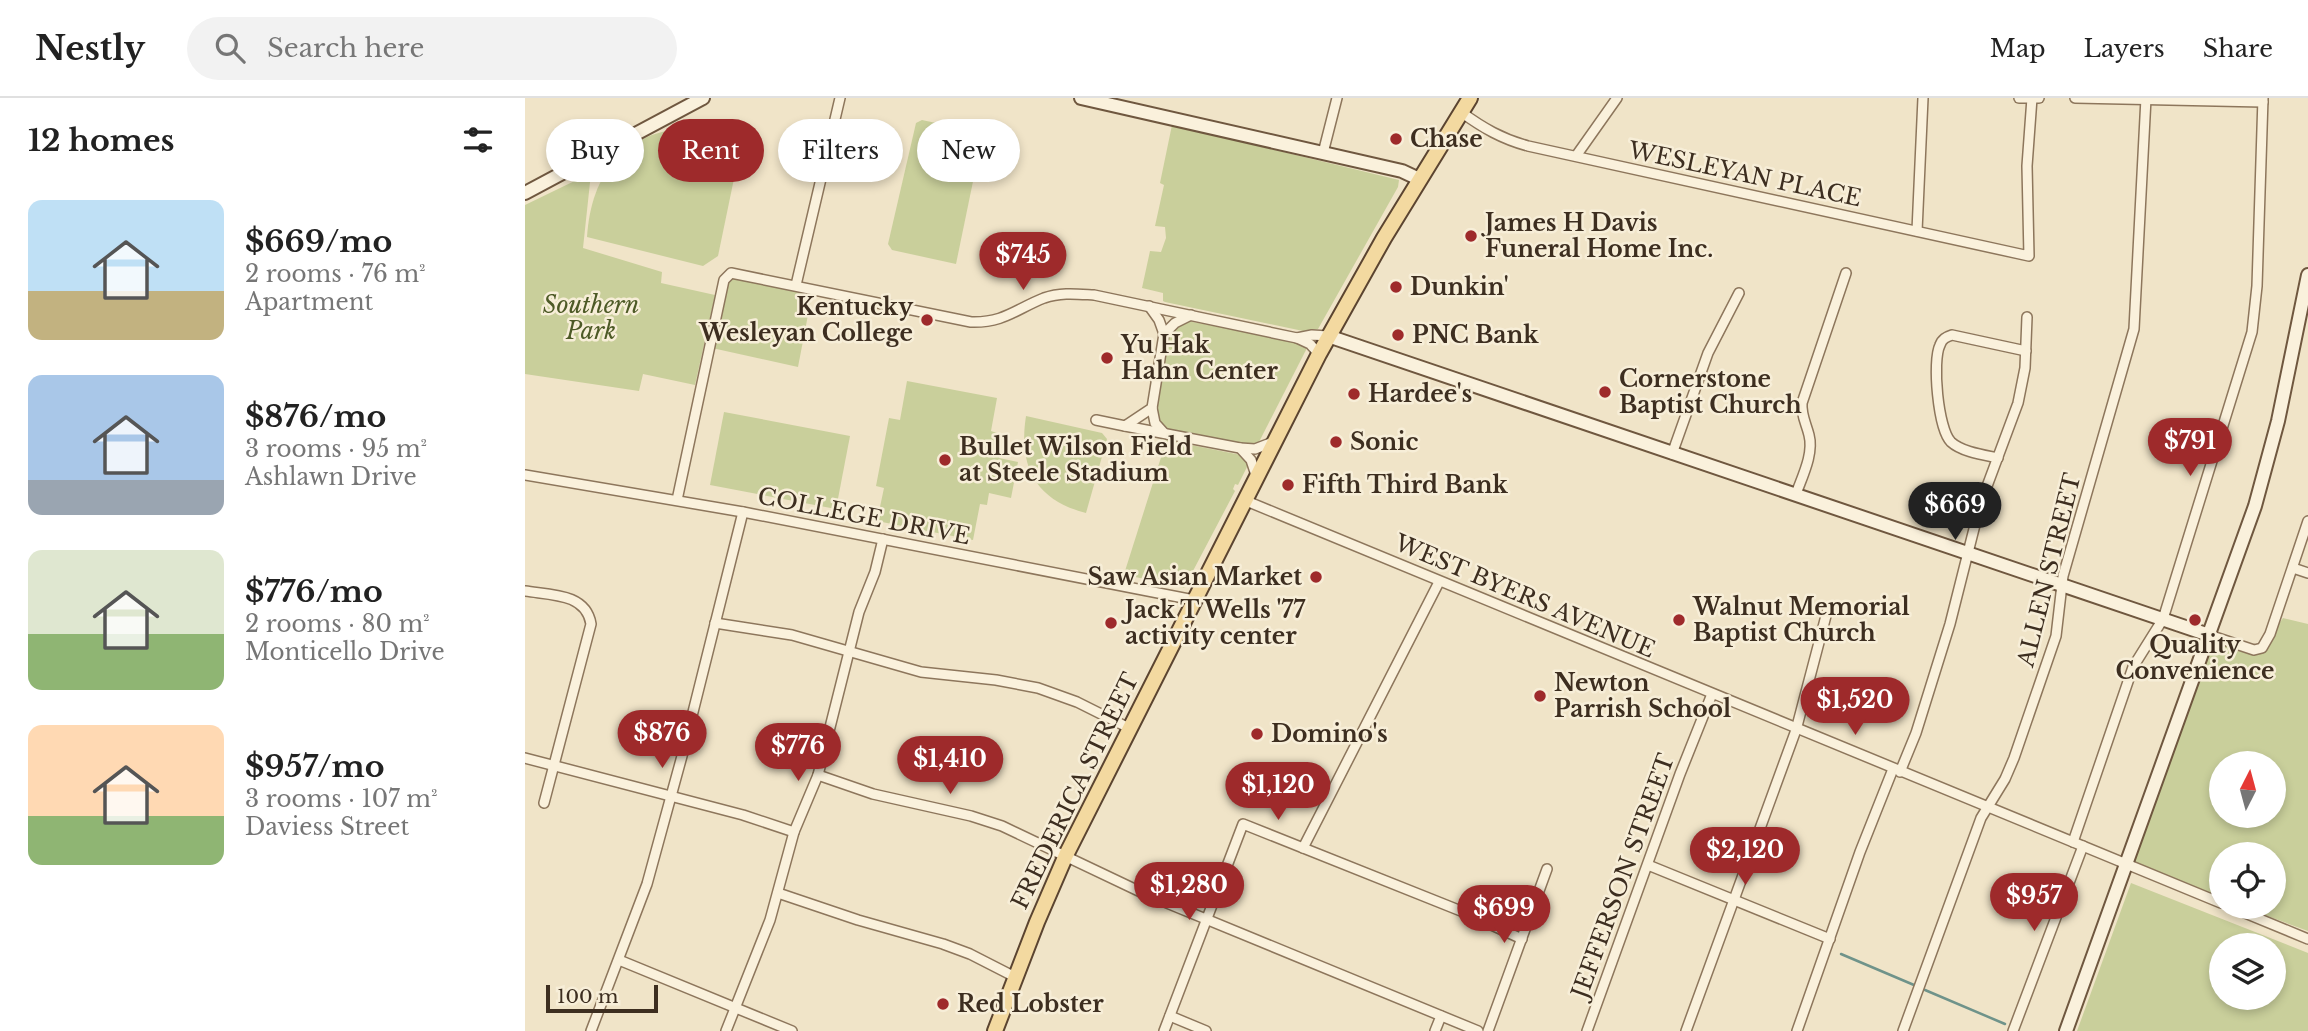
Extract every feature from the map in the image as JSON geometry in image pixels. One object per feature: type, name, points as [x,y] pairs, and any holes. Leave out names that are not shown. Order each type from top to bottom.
[{"type":"main road","name":"FREDERICA STREET","points":[[995,1031],[1066,855],[1273,442],[1328,336],[1419,179],[1470,98]]},
{"type":"street","points":[[525,193],[703,98]]},
{"type":"street","points":[[796,285],[840,98]]},
{"type":"street","points":[[1081,98],[1402,171],[1419,179]]},
{"type":"street","points":[[1323,153],[1337,98]]},
{"type":"street","points":[[1576,156],[1617,98]]},
{"type":"street","points":[[1917,231],[1923,98]]},
{"type":"street","points":[[2019,98],[2039,98]]},
{"type":"street","name":"WESLEYAN PLACE","points":[[1461,112],[1505,140],[2029,256],[2027,166],[2032,98]]},
{"type":"street","points":[[2013,1031],[2078,844],[2133,667],[2163,619],[2255,318],[2263,100],[2074,98]]},
{"type":"street","name":"ALLEN STREET","points":[[1903,1031],[1986,808],[2005,779],[2056,636],[2068,558],[2134,329],[2146,99]]},
{"type":"street","points":[[677,500],[724,280],[728,274],[734,272],[971,322],[996,321],[1042,299],[1066,293],[1094,295],[1297,338],[1308,343],[1319,354]]},
{"type":"street","points":[[1796,494],[1810,444],[1803,420],[1802,403],[1846,272]]},
{"type":"street","points":[[2066,1031],[2245,537],[2267,463],[2293,356],[2308,275]]},
{"type":"street","points":[[1672,454],[1708,352],[1739,293]]},
{"type":"street","points":[[1149,306],[1159,320],[1164,334],[1151,408],[1155,423],[1165,434]]},
{"type":"street","points":[[1164,334],[1175,323],[1191,315]]},
{"type":"street","points":[[1797,1031],[1860,852],[1916,733],[1946,636],[1980,505],[2018,403],[2026,351],[2027,317]]},
{"type":"street","points":[[1998,458],[1957,446],[1946,435],[1938,386],[1938,348],[1941,341],[1952,335],[2026,351]]},
{"type":"street","points":[[1297,338],[1328,336],[2248,649],[2259,650],[2270,634],[2308,521]]},
{"type":"street","points":[[1125,426],[1151,408]]},
{"type":"street","points":[[1096,420],[1240,448],[1255,449],[1273,442]]},
{"type":"street","points":[[1240,448],[1251,460],[1257,475]]},
{"type":"street","name":"COLLEGE DRIVE","points":[[525,475],[743,512],[1194,600]]},
{"type":"street","name":"WEST BYERS AVENUE","points":[[1244,500],[2209,898]]},
{"type":"street","points":[[591,1031],[646,884],[743,512]]},
{"type":"street","points":[[726,1031],[779,893],[794,832],[818,775],[859,612],[875,572],[883,539]]},
{"type":"street","points":[[2293,568],[2308,573]]},
{"type":"street","points":[[1303,848],[1439,582]]},
{"type":"street","points":[[525,591],[573,599],[586,609],[591,624],[544,803]]},
{"type":"street","points":[[1686,1031],[1796,730],[1827,612]]},
{"type":"street","points":[[715,623],[792,635],[921,672],[996,680],[1038,688],[1077,702],[1129,728]]},
{"type":"street","name":"JEFFERSON STREET","points":[[1587,1031],[1680,774],[1712,694]]},
{"type":"street","points":[[525,758],[743,815],[794,832]]},
{"type":"street","points":[[818,775],[873,794],[971,816],[1002,826],[1145,894],[1478,1031]]},
{"type":"street","points":[[1164,1031],[1243,824],[1461,911],[1522,939]]},
{"type":"street","points":[[1648,865],[1830,939]]},
{"type":"street","points":[[1488,1031],[1547,869]]},
{"type":"street","points":[[779,893],[858,920],[943,944],[970,954],[1015,977]]},
{"type":"street","points":[[2260,919],[2308,939]]},
{"type":"street","points":[[619,960],[792,1031]]},
{"type":"street","points":[[1170,1016],[1206,1031]]},
{"type":"street","points":[[1435,1031],[1441,1016]]},
{"type":"green space","points":[[916,123],[917,182],[973,182],[956,264],[892,250],[888,244]]},
{"type":"green space","points":[[1172,125],[1399,180],[1398,187],[1318,329],[1303,331],[1165,302],[1163,293],[1142,288],[1150,251],[1161,252],[1166,238],[1165,227],[1155,226],[1164,185],[1160,183]]},
{"type":"green space","points":[[658,134],[658,182],[733,182],[718,256],[703,266],[587,237],[590,214],[601,182],[644,182],[644,139]]},
{"type":"green space","name":"Southern Park","points":[[572,182],[590,182],[583,248],[662,272],[661,283],[715,295],[695,385],[643,374],[639,391],[525,374],[525,205]]},
{"type":"green space","points":[[736,278],[812,294],[798,367],[712,348],[728,281]]},
{"type":"green space","points":[[1187,321],[1297,341],[1307,348],[1259,442],[1249,446],[1174,431],[1164,426],[1157,418],[1154,411],[1168,336],[1177,326]]},
{"type":"green space","name":"Bullet Wilson Field at Steele Stadium","points":[[907,381],[997,398],[991,431],[997,433],[993,452],[999,454],[999,458],[1018,462],[1011,498],[989,493],[987,505],[980,504],[973,540],[877,521],[884,488],[876,486],[889,418],[900,420]]},
{"type":"green space","points":[[724,412],[850,436],[836,509],[710,485]]},
{"type":"green space","points":[[1026,416],[1102,433],[1107,439],[1086,513],[1054,500],[1034,479],[1025,451]]},
{"type":"green space","points":[[1161,439],[1241,455],[1249,463],[1238,485],[1235,484],[1235,491],[1184,588],[1118,573],[1125,571],[1164,448],[1158,444]]},
{"type":"green space","points":[[2283,618],[2308,624],[2308,931],[2276,919],[2286,919],[2286,842],[2209,842],[2209,894],[2125,864],[2209,635],[2262,648]]},
{"type":"green space","points":[[2131,883],[2209,914],[2209,919],[2222,919],[2257,933],[2209,933],[2209,1010],[2286,1010],[2286,944],[2308,953],[2308,1031],[2077,1031]]},
{"type":"waterway","points":[[1841,954],[1914,985]]},
{"type":"waterway","points":[[1925,990],[2005,1024]]},
{"type":"place","name":"Chase","points":[[1396,139]]},
{"type":"place","name":"James H Davis Funeral Home Inc.","points":[[1471,236]]},
{"type":"place","name":"Dunkin'","points":[[1396,287]]},
{"type":"place","name":"Kentucky Wesleyan College","points":[[927,320]]},
{"type":"place","name":"PNC Bank","points":[[1398,335]]},
{"type":"place","name":"Yu Hak Hahn Center","points":[[1107,358]]},
{"type":"place","name":"Cornerstone Baptist Church","points":[[1605,392]]},
{"type":"place","name":"Hardee's","points":[[1354,394]]},
{"type":"place","name":"Sonic","points":[[1336,442]]},
{"type":"place","name":"Bullet Wilson Field at Steele Stadium","points":[[945,460]]},
{"type":"place","name":"Fifth Third Bank","points":[[1288,485]]},
{"type":"place","name":"Saw Asian Market","points":[[1316,577]]},
{"type":"place","name":"Walnut Memorial Baptist Church","points":[[1679,620]]},
{"type":"place","name":"Quality Convenience","points":[[2195,620]]},
{"type":"place","name":"Jack T Wells '77 activity center","points":[[1111,623]]},
{"type":"place","name":"Newton Parrish School","points":[[1540,696]]},
{"type":"place","name":"Domino's","points":[[1257,734]]},
{"type":"place","name":"Red Lobster","points":[[943,1004]]}]
